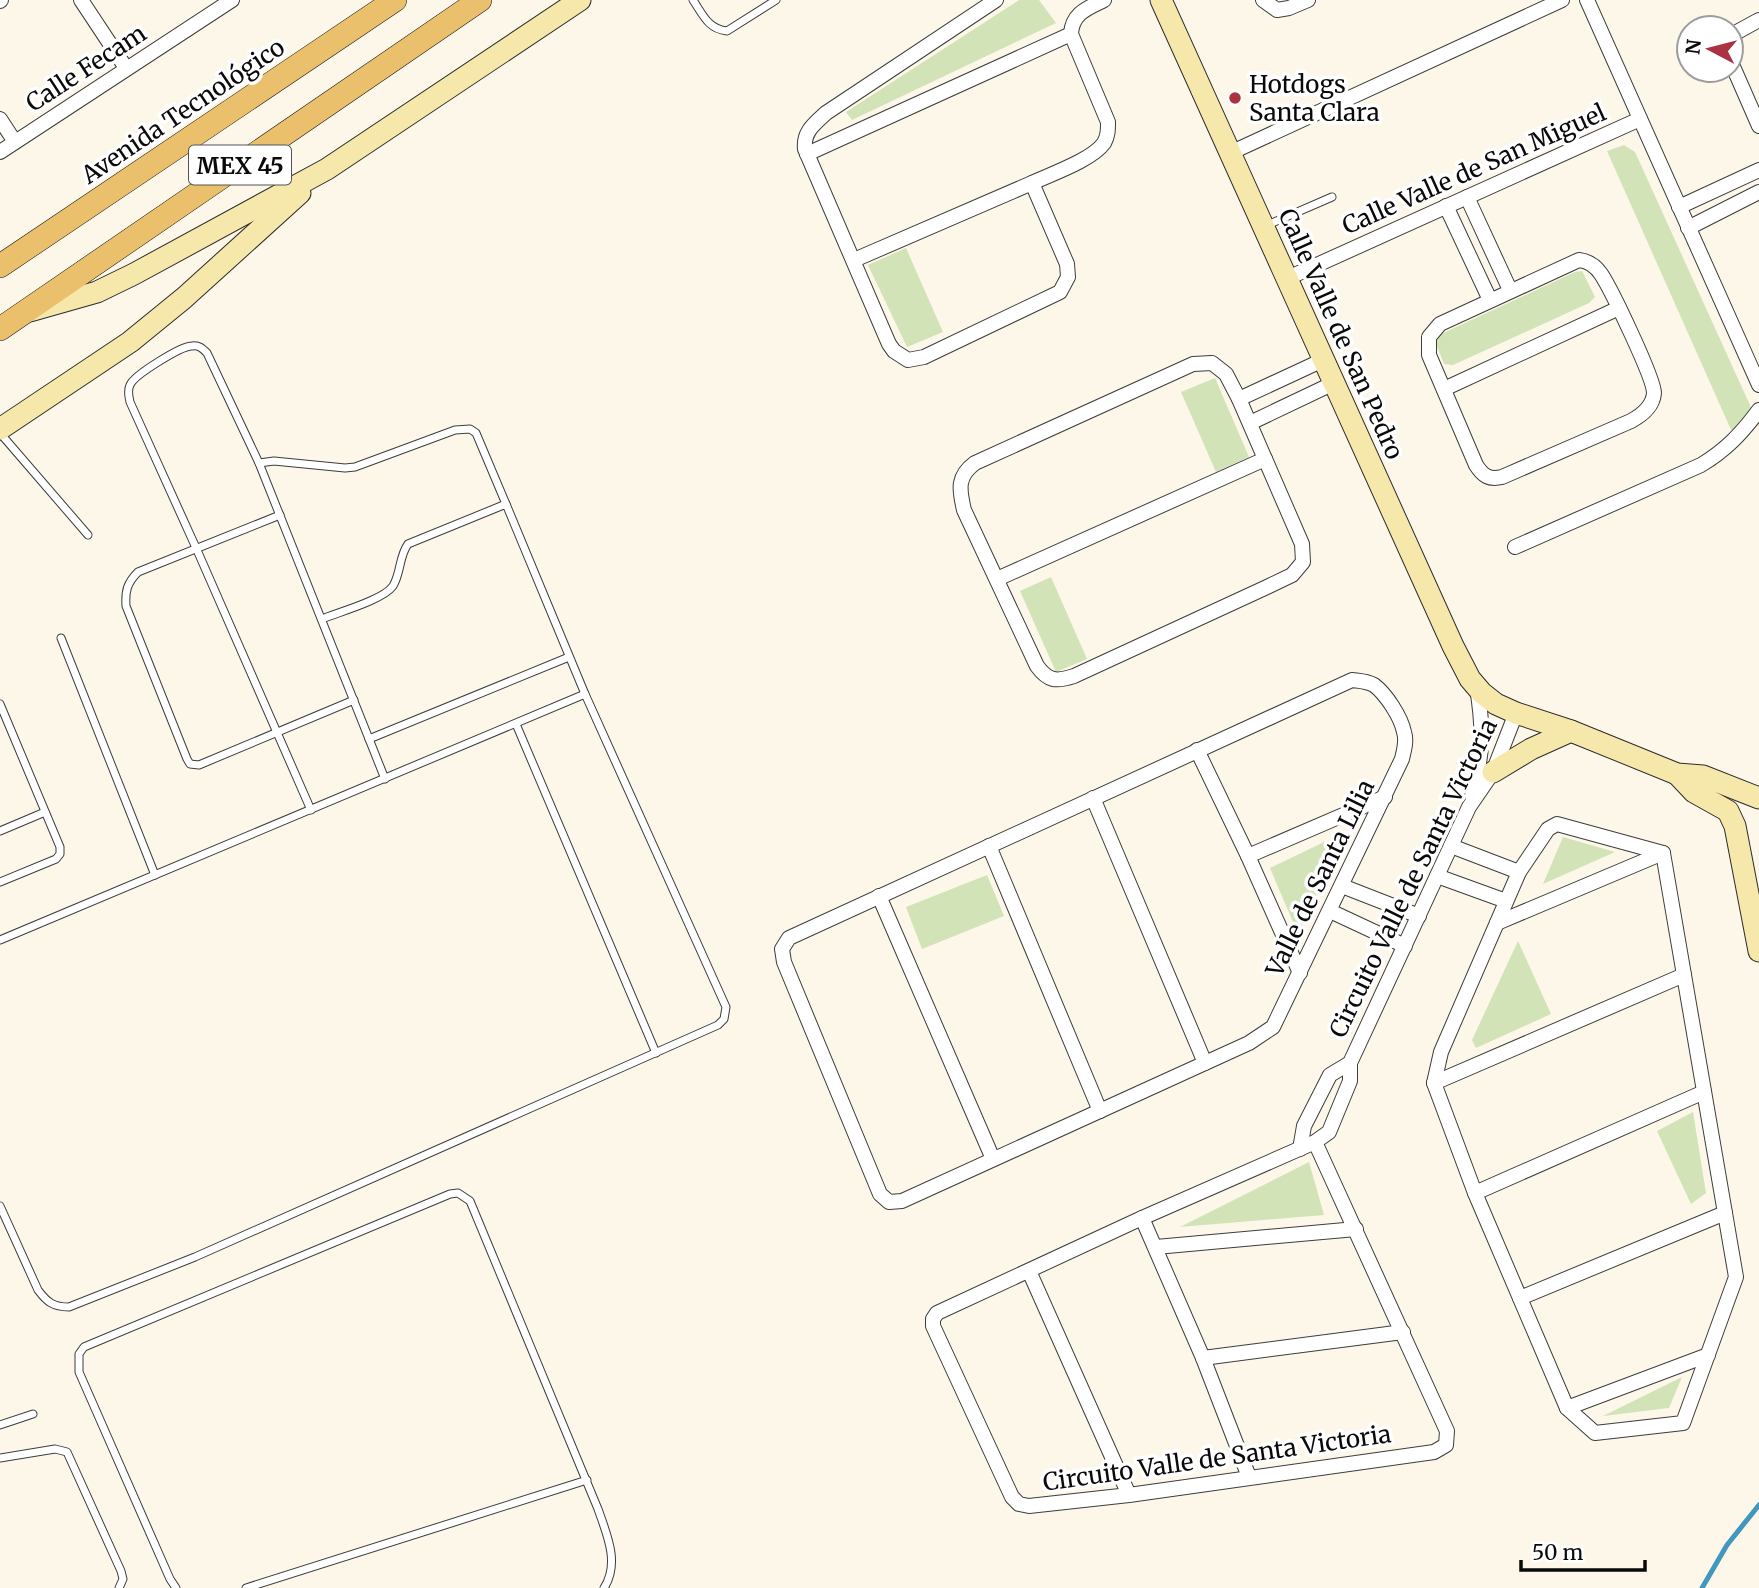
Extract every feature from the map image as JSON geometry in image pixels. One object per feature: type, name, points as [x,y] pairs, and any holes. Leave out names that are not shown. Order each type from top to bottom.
[{"type":"main road","name":"Avenida Tecnológico","points":[[0,266],[395,0]]},
{"type":"main road","name":"MEX 45","points":[[0,329],[480,0]]},
{"type":"street","points":[[82,0],[126,68]]},
{"type":"street","name":"Calle Fecam","points":[[0,152],[232,0]]},
{"type":"street","points":[[26,312],[97,292],[327,169],[580,0]]},
{"type":"street","points":[[996,0],[826,114],[815,123],[805,138],[807,154],[894,351],[908,360],[924,357],[1060,292],[1066,284],[1067,264],[1032,183]]},
{"type":"street","points":[[854,260],[1032,183],[1092,154],[1105,141],[1108,132],[1104,110],[1071,34],[1079,14],[1104,0]]},
{"type":"street","name":"Calle Valle de San Pedro","points":[[1161,0],[1470,679],[1496,704],[1677,774]]},
{"type":"street","points":[[1263,0],[1277,10],[1308,0]]},
{"type":"street","points":[[1230,153],[1562,0]]},
{"type":"street","points":[[1587,0],[1759,385]]},
{"type":"street","points":[[807,154],[1071,34]]},
{"type":"street","points":[[1741,84],[1759,126]]},
{"type":"street","name":"Calle Valle de San Miguel","points":[[1288,278],[1640,118]]},
{"type":"street","points":[[0,119],[15,142]]},
{"type":"street","points":[[0,431],[130,342],[184,298],[327,169]]},
{"type":"street","points":[[1679,207],[1759,170]]},
{"type":"street","points":[[1688,228],[1759,192]]},
{"type":"street","points":[[1467,197],[1510,290]]},
{"type":"street","points":[[1446,206],[1490,300]]},
{"type":"street","points":[[1587,261],[1601,273],[1653,385],[1651,404],[1631,421],[1502,477],[1491,479],[1476,465],[1429,355],[1429,337],[1440,324],[1510,290],[1571,263],[1587,261]]},
{"type":"street","points":[[1444,390],[1619,308]]},
{"type":"street","points":[[1239,400],[1324,360]]},
{"type":"street","points":[[1212,363],[1226,374],[1250,424],[1302,544],[1303,562],[1300,568],[1267,587],[1074,676],[1056,681],[1049,679],[1037,666],[964,510],[960,496],[961,476],[967,468],[1194,364],[1212,363]]},
{"type":"street","points":[[1250,424],[1334,383]]},
{"type":"street","points":[[1515,547],[1701,465],[1723,452],[1759,410]]},
{"type":"street","points":[[997,579],[1265,459]]},
{"type":"street","name":"Valle de Santa Lilia","points":[[1352,680],[1373,684],[1400,720],[1404,731],[1406,744],[1402,759],[1385,797],[1273,1027],[1255,1040],[902,1201],[889,1202],[880,1194],[784,962],[782,949],[789,938],[1352,680]]},
{"type":"street","name":"Calle Valle de San Pedro","points":[[1469,807],[1483,748],[1482,716],[1477,687]]},
{"type":"street","name":"Circuito Valle de Santa Victoria","points":[[1315,1142],[1447,1432],[1446,1445],[1434,1452],[1129,1495],[1029,1506],[1019,1504],[1012,1497],[933,1326],[933,1319],[937,1313],[1142,1218],[1300,1149],[1329,1132],[1350,1081],[1350,1063],[1469,807],[1493,772],[1516,713]]},
{"type":"street","points":[[1493,772],[1531,749],[1571,731]]},
{"type":"street","points":[[1197,750],[1300,973]]},
{"type":"street","points":[[1677,774],[1703,776],[1757,797]]},
{"type":"street","points":[[1677,774],[1694,792],[1728,811],[1735,826],[1759,951]]},
{"type":"street","points":[[1248,856],[1385,797]]},
{"type":"street","points":[[1093,798],[1205,1063]]},
{"type":"street","points":[[1557,824],[1663,853],[1736,1277],[1683,1423],[1595,1433],[1567,1408],[1475,1193],[1434,1083],[1441,1052],[1519,872],[1548,829],[1557,824]]},
{"type":"street","points":[[989,846],[1100,1111]]},
{"type":"street","points":[[1451,846],[1519,872]]},
{"type":"street","points":[[1497,923],[1663,853]]},
{"type":"street","points":[[1437,876],[1506,901]]},
{"type":"street","points":[[1342,886],[1419,916]]},
{"type":"street","points":[[879,896],[993,1160]]},
{"type":"street","points":[[1330,911],[1405,946]]},
{"type":"street","points":[[1434,1083],[1684,975]]},
{"type":"street","name":"Circuito Valle de Santa Victoria","points":[[1300,1149],[1304,1126],[1330,1075],[1350,1063]]},
{"type":"street","points":[[1475,1193],[1704,1092]]},
{"type":"street","points":[[1520,1298],[1726,1213]]},
{"type":"street","points":[[1142,1218],[1203,1358],[1249,1477]]},
{"type":"street","points":[[1156,1247],[1356,1229]]},
{"type":"street","points":[[1029,1271],[1129,1495]]},
{"type":"street","points":[[1203,1358],[1403,1332]]},
{"type":"street","points":[[1567,1408],[1708,1355]]},
{"type":"lane","points":[[693,0],[710,25],[717,30],[727,31],[776,0]]},
{"type":"lane","points":[[1264,226],[1332,197]]},
{"type":"lane","points":[[311,810],[130,402],[130,384],[136,376],[189,346],[202,348],[207,353],[259,463],[385,779]]},
{"type":"lane","points":[[0,1206],[37,1290],[47,1302],[56,1307],[69,1307],[195,1256],[718,1025],[724,1019],[726,1007],[585,694],[476,433],[470,429],[455,430],[355,467],[274,461],[259,463]]},
{"type":"lane","points":[[0,431],[88,535]]},
{"type":"lane","points":[[322,619],[386,593],[396,579],[408,544],[506,504]]},
{"type":"lane","points":[[280,515],[138,572],[128,582],[125,595],[127,606],[187,759],[190,764],[199,765],[354,700]]},
{"type":"lane","points":[[61,638],[155,876]]},
{"type":"lane","points":[[369,739],[569,657]]},
{"type":"lane","points":[[0,940],[585,694]]},
{"type":"lane","points":[[0,704],[60,847],[60,854],[56,859],[0,882]]},
{"type":"lane","points":[[516,724],[656,1052]]},
{"type":"lane","points":[[0,831],[45,812]]},
{"type":"lane","points":[[176,1588],[79,1372],[79,1354],[84,1348],[450,1195],[458,1194],[470,1201],[587,1480],[609,1541],[612,1563],[609,1580],[604,1588]]},
{"type":"lane","points":[[0,1425],[33,1414]]},
{"type":"lane","points":[[0,1458],[55,1448],[66,1452],[121,1571],[123,1579],[119,1588]]},
{"type":"lane","points":[[246,1588],[587,1480]]},
{"type":"green space","points":[[1019,0],[1039,0],[1056,23],[852,120],[846,112]]},
{"type":"green space","points":[[1624,145],[1635,152],[1759,425],[1732,432],[1607,151]]},
{"type":"green space","points":[[906,248],[943,332],[907,347],[868,265]]},
{"type":"green space","points":[[1582,271],[1595,297],[1589,303],[1453,365],[1444,364],[1436,344],[1439,335]]},
{"type":"green space","points":[[1215,378],[1249,457],[1216,472],[1181,392]]},
{"type":"green space","points":[[1051,577],[1087,659],[1056,672],[1020,591]]},
{"type":"green space","points":[[1345,832],[1298,934],[1270,868]]},
{"type":"green space","points":[[1563,837],[1615,852],[1543,884]]},
{"type":"green space","points":[[987,875],[1004,916],[922,949],[906,907]]},
{"type":"green space","points":[[1518,941],[1551,1014],[1476,1048],[1472,1040]]},
{"type":"green space","points":[[1693,1112],[1706,1193],[1691,1204],[1657,1131]]},
{"type":"green space","points":[[1309,1162],[1324,1215],[1180,1227]]},
{"type":"green space","points":[[1682,1377],[1669,1408],[1603,1416]]},
{"type":"waterway","points":[[1702,1588],[1727,1545],[1759,1505]]},
{"type":"place","name":"Hotdogs Santa Clara","points":[[1235,98]]}]
